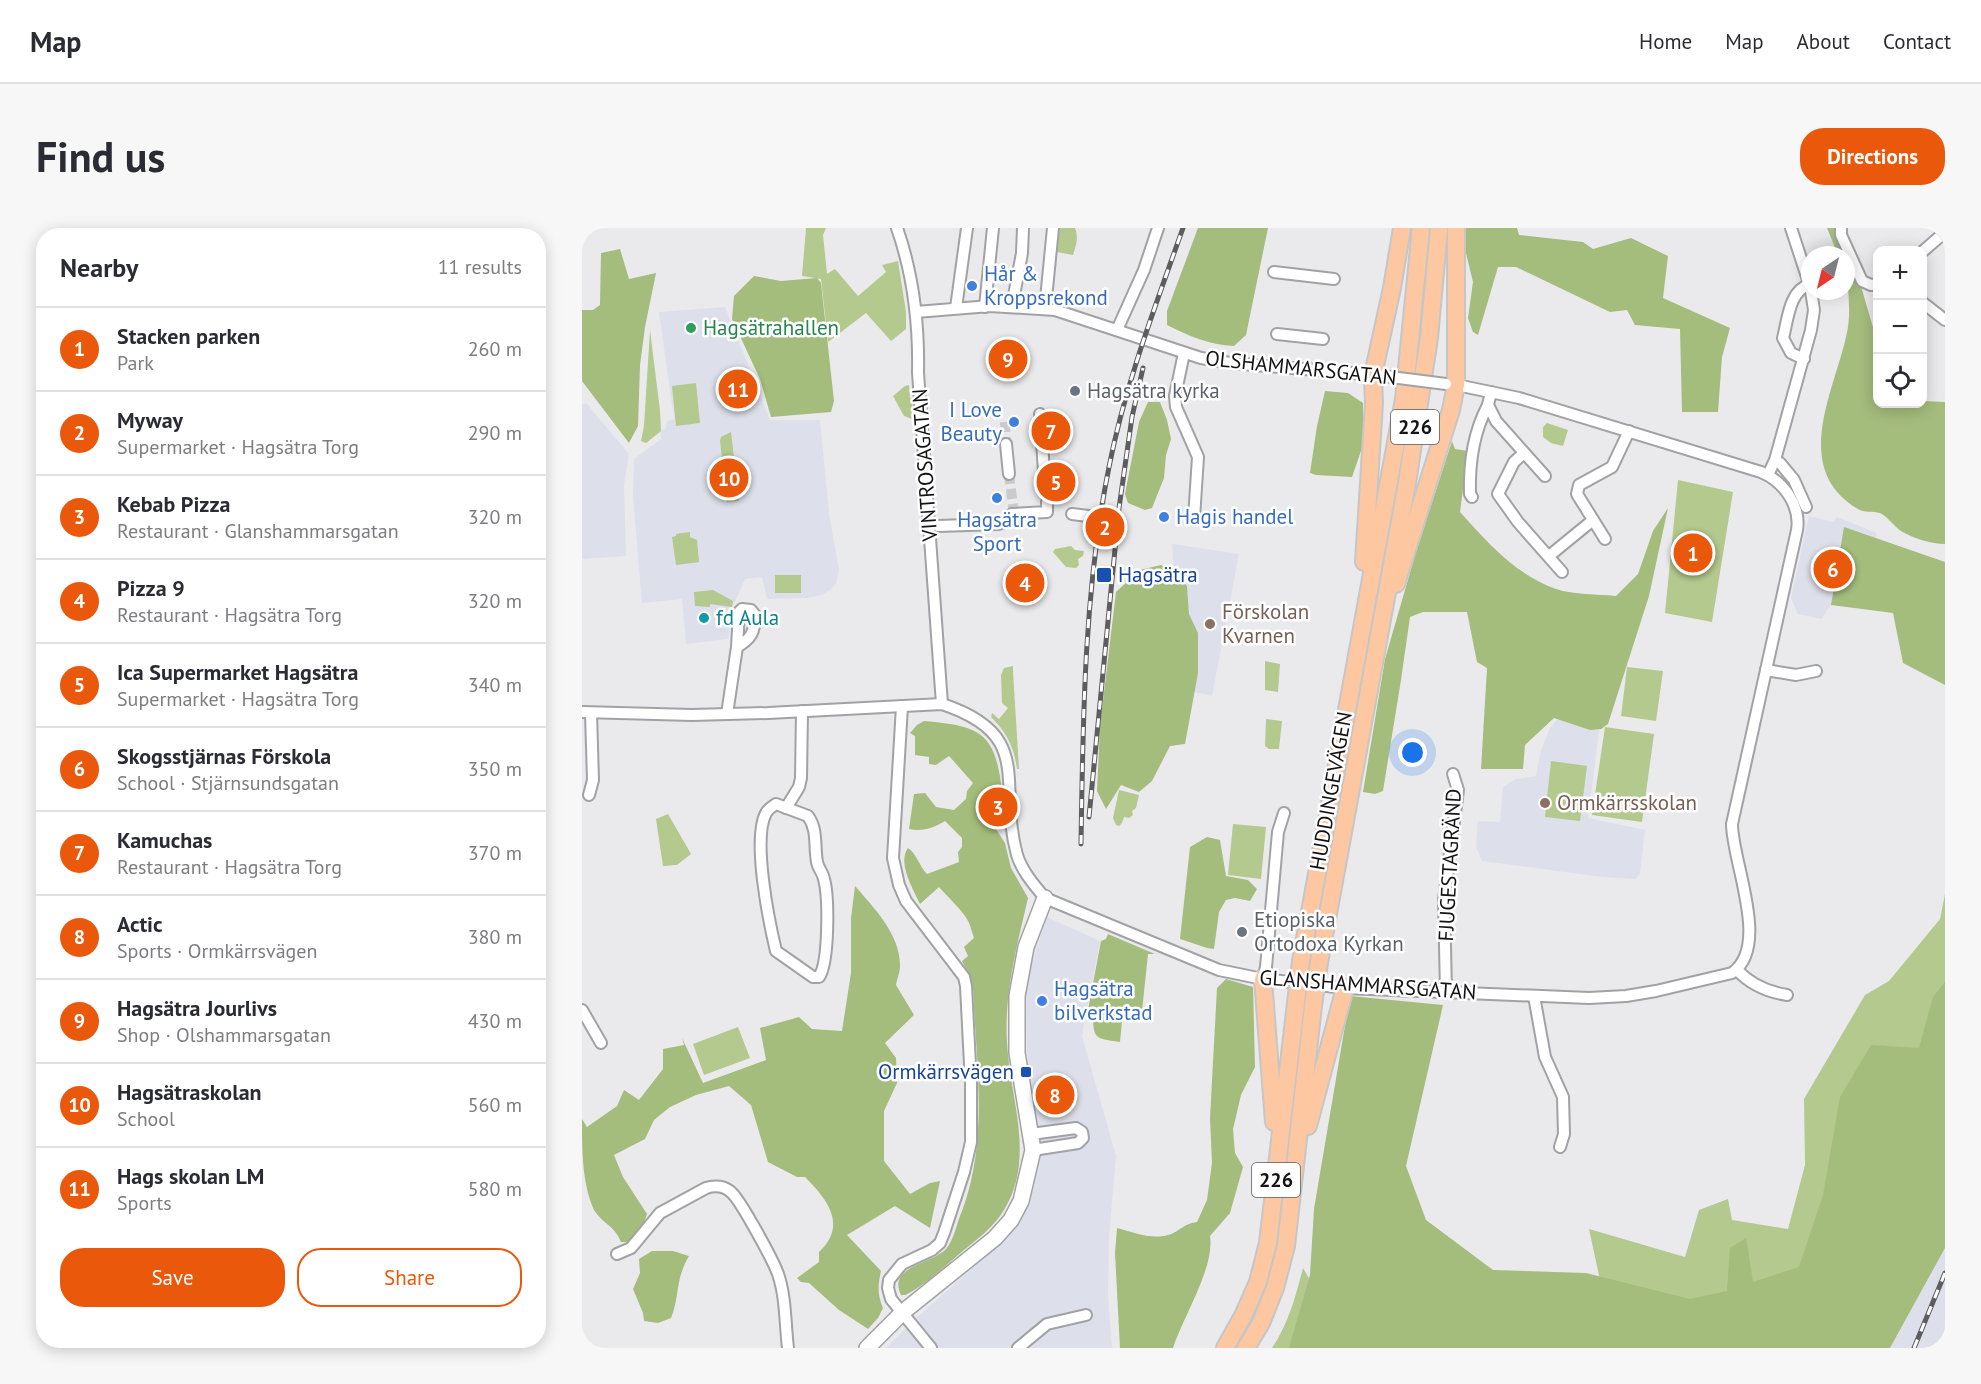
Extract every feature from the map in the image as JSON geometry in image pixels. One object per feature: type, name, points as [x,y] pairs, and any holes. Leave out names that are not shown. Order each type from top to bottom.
[{"type":"main road","points":[[1367,596],[1364,571],[1374,403],[1402,228]]},
{"type":"main road","name":"HUDDINGEVÄGEN","points":[[1225,1348],[1243,1316],[1258,1281],[1268,1243],[1301,961],[1404,399],[1421,228]]},
{"type":"main road","name":"HUDDINGEVÄGEN","points":[[1246,1348],[1261,1323],[1275,1288],[1286,1246],[1319,963],[1407,483],[1426,360],[1439,228]]},
{"type":"main road","points":[[1380,624],[1395,588],[1451,410],[1456,228]]},
{"type":"main road","points":[[1263,979],[1274,1111],[1275,1190]]},
{"type":"main road","points":[[1295,1177],[1346,988]]},
{"type":"street","name":"VINTROSAGATAN","points":[[897,228],[916,312],[918,373],[942,704]]},
{"type":"street","points":[[956,308],[967,228]]},
{"type":"street","points":[[985,306],[993,228]]},
{"type":"street","points":[[1012,306],[1022,253],[1023,228]]},
{"type":"street","points":[[1046,309],[1053,228]]},
{"type":"street","points":[[1118,330],[1144,270],[1158,228]]},
{"type":"street","points":[[1791,228],[1801,258]]},
{"type":"street","points":[[1841,228],[1841,235],[1862,281],[1873,285]]},
{"type":"street","points":[[1927,248],[1945,232]]},
{"type":"street","points":[[1274,272],[1334,279]]},
{"type":"street","points":[[1801,288],[1795,295],[1783,338],[1791,353],[1804,359]]},
{"type":"street","points":[[1787,995],[1767,991],[1737,970],[1746,951],[1749,928],[1748,903],[1733,843],[1732,825],[1798,522],[1793,502],[1768,475],[1775,460],[1804,359],[1813,322],[1812,300]]},
{"type":"street","points":[[1927,305],[1945,320]]},
{"type":"street","name":"OLSHAMMARSGATAN","points":[[916,312],[985,306],[1046,309],[1118,330],[1184,353],[1230,363],[1451,384],[1519,398],[1768,475]]},
{"type":"street","name":"OLSHAMMARSGATAN","points":[[1277,334],[1323,339]]},
{"type":"street","points":[[1184,353],[1174,396],[1176,407],[1198,457],[1194,518]]},
{"type":"street","points":[[1472,497],[1471,452],[1491,392]]},
{"type":"street","points":[[1488,405],[1496,421],[1545,476]]},
{"type":"street","points":[[1605,539],[1577,494],[1577,489],[1579,485],[1612,467],[1629,431]]},
{"type":"street","points":[[1042,442],[1044,472]]},
{"type":"street","points":[[1006,444],[1009,474]]},
{"type":"street","points":[[1524,453],[1514,462],[1498,494],[1518,522],[1562,572]]},
{"type":"street","points":[[1780,463],[1794,480],[1806,507]]},
{"type":"street","points":[[938,526],[1010,524],[1012,514],[1047,512],[1047,502]]},
{"type":"street","points":[[1072,514],[1096,517]]},
{"type":"street","points":[[1549,556],[1593,520]]},
{"type":"street","points":[[727,714],[737,647]]},
{"type":"street","points":[[1766,670],[1796,675],[1816,671]]},
{"type":"street","name":"GLANSHAMMARSGATAN","points":[[587,713],[727,714],[942,704],[972,716],[993,731],[1004,749],[1012,825],[1018,857],[1026,874],[1045,897],[1219,970],[1263,979],[1346,988],[1589,998],[1626,996],[1656,991],[1727,975],[1737,970]]},
{"type":"street","points":[[902,706],[893,858],[899,885],[906,901],[964,977],[972,1116],[971,1142],[964,1173],[940,1243],[932,1250],[902,1264],[889,1280],[888,1288],[891,1299],[931,1348]]},
{"type":"street","points":[[786,808],[799,787],[801,778],[802,711]]},
{"type":"street","points":[[587,713],[593,780],[588,795]]},
{"type":"street","name":"FJUGESTAGRÄND","points":[[1446,992],[1444,900],[1458,790],[1454,774]]},
{"type":"street","points":[[777,804],[786,808],[810,818],[814,831],[817,864],[824,879],[826,950],[819,977],[813,977],[778,954],[770,926],[765,896],[762,827],[767,811],[777,804]]},
{"type":"street","points":[[1263,979],[1278,832],[1284,813]]},
{"type":"street","points":[[867,1348],[903,1312],[995,1238],[1011,1220],[1021,1201],[1033,1150],[1017,1053],[1015,1023],[1017,996],[1026,947],[1045,897]]},
{"type":"street","points":[[1534,996],[1545,1057],[1563,1097],[1564,1134],[1560,1147]]},
{"type":"street","points":[[582,1010],[601,1043]]},
{"type":"street","points":[[1031,1134],[1076,1128],[1082,1132],[1083,1138],[1078,1143],[1033,1150]]},
{"type":"street","points":[[617,1254],[632,1248],[660,1214],[706,1188],[712,1186],[724,1188],[735,1198],[778,1273],[782,1288],[788,1348]]},
{"type":"street","points":[[1018,1348],[1047,1324],[1086,1315]]},
{"type":"shaded area","points":[[725,307],[770,420],[820,420],[829,514],[839,570],[836,583],[831,589],[822,595],[806,598],[767,599],[762,577],[745,579],[734,604],[728,639],[686,644],[682,599],[642,603],[633,497],[634,459],[661,439],[661,431],[666,428],[667,421],[674,419],[659,312]]},
{"type":"shaded area","points":[[586,403],[629,454],[624,485],[626,556],[582,559],[582,405]]},
{"type":"shaded area","points":[[1809,516],[1833,522],[1837,517],[1877,533],[1871,552],[1855,583],[1827,610],[1822,619],[1798,614],[1791,598]]},
{"type":"shaded area","name":"Förskolan Kvarnen","points":[[1172,544],[1239,554],[1212,696],[1194,692],[1198,673],[1198,633],[1189,614],[1187,586],[1174,572]]},
{"type":"shaded area","name":"Ormkärrsskolan","points":[[1558,719],[1600,724],[1588,818],[1645,830],[1640,874],[1635,879],[1602,877],[1482,861],[1476,847],[1478,821],[1500,822],[1503,787],[1516,779],[1536,776],[1541,750],[1550,728]]},
{"type":"shaded area","points":[[1047,917],[1100,941],[1082,1036],[1116,1156],[1109,1236],[1108,1295],[1112,1348],[886,1348],[915,1319],[991,1252],[1021,1219],[1037,1156],[1037,1129],[1027,1053],[1026,981]]},
{"type":"shaded area","points":[[1945,1248],[1945,1348],[1890,1348],[1905,1321]]},
{"type":"green space","points":[[806,228],[826,228],[823,235],[827,274],[835,269],[858,296],[886,272],[882,265],[898,261],[906,312],[906,329],[891,341],[866,313],[828,342],[821,279],[802,276]]},
{"type":"green space","points":[[1058,228],[1075,228],[1077,238],[1073,255],[1057,252]]},
{"type":"green space","points":[[1198,228],[1268,228],[1246,335],[1234,346],[1199,339],[1167,325],[1167,311]]},
{"type":"green space","points":[[1464,228],[1517,228],[1519,235],[1583,242],[1593,249],[1631,238],[1668,256],[1663,298],[1730,328],[1722,357],[1718,412],[1682,412],[1680,329],[1635,325],[1627,310],[1610,312],[1516,267],[1498,267],[1478,335],[1473,332],[1468,318],[1473,282],[1464,245]]},
{"type":"green space","points":[[1827,228],[1844,228],[1849,246],[1834,246]]},
{"type":"green space","points":[[620,249],[629,279],[656,273],[640,365],[638,426],[629,443],[582,381],[582,310],[593,310],[600,305],[601,253]]},
{"type":"green space","points":[[1855,266],[1873,327],[1873,408],[1927,408],[1927,401],[1945,402],[1945,544],[1928,542],[1911,536],[1901,531],[1880,513],[1858,509],[1838,492],[1826,473],[1821,452],[1822,429],[1826,406],[1846,337],[1849,300],[1855,300]]},
{"type":"green space","points":[[754,276],[781,281],[817,278],[821,283],[834,401],[831,412],[771,417],[760,379],[732,319],[734,296]]},
{"type":"green space","points":[[650,330],[661,431],[646,443],[641,441]]},
{"type":"green space","points":[[696,383],[700,423],[676,426],[672,386]]},
{"type":"green space","points":[[909,385],[914,420],[904,416],[893,396]]},
{"type":"green space","points":[[1325,391],[1348,393],[1363,403],[1363,445],[1352,477],[1310,473]]},
{"type":"green space","points":[[1148,402],[1160,402],[1171,439],[1166,455],[1164,478],[1152,508],[1145,510],[1128,503],[1125,494],[1139,422]]},
{"type":"green space","points":[[1547,423],[1568,430],[1563,446],[1551,443],[1543,437],[1543,427]]},
{"type":"green space","points":[[731,432],[739,501],[727,502],[720,441],[721,437]]},
{"type":"green space","points":[[1452,441],[1455,449],[1468,451],[1460,512],[1515,567],[1556,589],[1616,596],[1638,574],[1653,531],[1668,508],[1649,596],[1608,724],[1601,729],[1590,730],[1554,718],[1525,745],[1523,769],[1481,769],[1487,668],[1477,662],[1467,612],[1423,612],[1410,617],[1383,791],[1375,794],[1363,792],[1385,659],[1416,552]]},
{"type":"green space","points":[[1678,480],[1733,492],[1712,622],[1665,613]]},
{"type":"green space","points":[[1844,527],[1945,562],[1945,685],[1903,663],[1893,613],[1831,605]]},
{"type":"green space","points":[[690,532],[690,537],[697,540],[699,562],[676,565],[672,537],[676,534]]},
{"type":"green space","points":[[1071,546],[1075,550],[1084,551],[1083,556],[1078,559],[1079,565],[1076,568],[1066,567],[1053,552],[1055,549]]},
{"type":"green space","points":[[1161,565],[1174,572],[1187,586],[1189,614],[1198,633],[1198,673],[1185,744],[1170,746],[1152,781],[1139,792],[1121,785],[1106,809],[1097,791],[1100,726],[1116,592],[1140,570]]},
{"type":"green space","points":[[775,575],[801,575],[801,593],[775,593]]},
{"type":"green space","points":[[713,590],[733,601],[732,607],[710,604],[710,607],[695,606],[694,592]]},
{"type":"green space","points":[[1265,661],[1280,664],[1278,692],[1265,690]]},
{"type":"green space","points":[[1013,666],[1019,769],[1017,769],[1009,741],[991,717],[992,713],[999,719],[1008,708],[1002,703],[1001,675],[1004,668]]},
{"type":"green space","points":[[1627,667],[1663,671],[1656,721],[1621,716]]},
{"type":"green space","points":[[1266,719],[1282,721],[1279,749],[1269,749],[1265,746]]},
{"type":"green space","points":[[924,721],[962,726],[975,731],[992,748],[997,761],[1003,799],[988,802],[988,817],[1005,843],[1011,868],[1028,898],[1012,970],[1007,1006],[1007,1042],[1020,1153],[1018,1174],[1011,1195],[996,1221],[928,1280],[913,1291],[901,1295],[898,1285],[905,1272],[939,1254],[951,1241],[970,1184],[976,1156],[978,1128],[978,1072],[973,988],[962,961],[968,956],[964,947],[974,938],[964,915],[939,887],[920,904],[907,876],[904,861],[908,848],[914,853],[927,874],[959,862],[958,852],[962,847],[962,838],[945,821],[928,829],[909,829],[914,794],[925,793],[936,807],[954,810],[966,799],[967,791],[973,783],[949,756],[936,765],[929,764],[929,757],[915,755],[915,736],[910,733]]},
{"type":"green space","points":[[1605,727],[1654,734],[1642,822],[1592,815]]},
{"type":"green space","points":[[1551,761],[1587,766],[1580,821],[1545,817]]},
{"type":"green space","points":[[1119,790],[1139,795],[1136,808],[1132,811],[1133,815],[1129,818],[1124,817],[1119,826],[1113,818]]},
{"type":"green space","points":[[668,814],[691,854],[677,865],[663,866],[656,819]]},
{"type":"green space","points":[[1233,824],[1266,827],[1261,879],[1228,875]]},
{"type":"green space","points":[[1207,837],[1220,840],[1226,876],[1248,880],[1257,889],[1250,901],[1235,898],[1226,900],[1219,912],[1214,949],[1180,939],[1190,847]]},
{"type":"green space","points":[[855,886],[878,913],[891,933],[899,955],[900,969],[896,985],[914,1015],[885,1043],[896,1058],[897,1083],[884,1111],[884,1161],[910,1194],[930,1183],[940,1181],[930,1228],[895,1206],[847,1235],[881,1271],[879,1290],[883,1308],[868,1329],[839,1310],[809,1283],[801,1282],[797,1278],[819,1262],[819,1252],[828,1242],[832,1232],[831,1213],[821,1194],[805,1177],[797,1177],[768,1162],[751,1105],[729,1086],[696,1095],[670,1107],[654,1120],[645,1139],[614,1155],[623,1177],[647,1214],[644,1223],[628,1242],[621,1242],[616,1232],[594,1210],[585,1178],[582,1143],[582,1119],[587,1127],[617,1106],[624,1090],[639,1100],[663,1069],[663,1049],[684,1045],[682,1038],[703,1083],[766,1060],[760,1028],[799,1017],[812,1029],[842,1031],[851,973],[851,918]]},
{"type":"green space","points":[[1945,894],[1945,1208],[1871,1348],[1581,1348],[1600,1280],[1589,1229],[1685,1257],[1699,1210],[1728,1199],[1732,1220],[1788,1229],[1805,1165],[1804,1099],[1865,995],[1889,981],[1940,919]]},
{"type":"green space","points":[[1108,934],[1155,954],[1148,954],[1142,1011],[1123,1010],[1120,1042],[1099,1038],[1096,1035],[1092,1011],[1088,1010],[1101,941],[1106,939]]},
{"type":"green space","points":[[1226,979],[1253,987],[1255,1067],[1241,1095],[1233,1129],[1235,1153],[1243,1167],[1230,1213],[1210,1236],[1208,1262],[1173,1348],[1120,1348],[1115,1253],[1117,1228],[1149,1236],[1168,1235],[1188,1224],[1197,1222],[1207,1200],[1212,1163],[1210,1118],[1217,988]]},
{"type":"green space","points":[[1945,982],[1945,1248],[1890,1348],[1289,1348],[1310,1275],[1314,1209],[1350,996],[1443,1005],[1406,1166],[1426,1220],[1493,1270],[1586,1273],[1690,1299],[1727,1291],[1730,1248],[1746,1238],[1753,1282],[1799,1267],[1823,1195],[1840,1097],[1871,1045],[1919,1048],[1933,997]]},
{"type":"green space","points":[[738,1027],[750,1058],[704,1075],[693,1044]]},
{"type":"green space","points":[[652,1251],[673,1251],[689,1256],[682,1272],[671,1318],[658,1323],[644,1321],[633,1289],[640,1273],[639,1259]]},
{"type":"green space","points":[[1303,1268],[1349,1348],[1272,1348],[1287,1320]]},
{"type":"tunnel","points":[[1041,419],[1042,442]]},
{"type":"tunnel","points":[[1005,422],[1006,444]]},
{"type":"tunnel","points":[[1044,472],[1047,502]]},
{"type":"tunnel","points":[[1009,474],[1014,514]]},
{"type":"tunnel","points":[[1096,517],[1120,521]]},
{"type":"railway","points":[[1081,844],[1086,655],[1094,560],[1101,514],[1123,406],[1141,346],[1183,228]]},
{"type":"railway","points":[[1089,817],[1119,508],[1132,417],[1143,368]]},
{"type":"railway","points":[[1914,1348],[1945,1273]]},
{"type":"place","name":"Hår & Kroppsrekond","points":[[972,286]]},
{"type":"place","name":"Hagsätrahallen","points":[[691,328]]},
{"type":"place","name":"Hagsätra Jourlivs","points":[[1008,359]]},
{"type":"place","name":"Hags skolan LM","points":[[738,389]]},
{"type":"place","name":"Hagsätra kyrka","points":[[1075,391]]},
{"type":"place","name":"I Love Beauty","points":[[1014,422]]},
{"type":"place","name":"Kamuchas","points":[[1051,431]]},
{"type":"place","name":"Hagsätraskolan","points":[[729,478]]},
{"type":"place","name":"Ica Supermarket Hagsätra","points":[[1056,482]]},
{"type":"place","name":"Hagsätra Sport","points":[[997,498]]},
{"type":"place","name":"Hagis handel","points":[[1164,517]]},
{"type":"place","name":"Myway","points":[[1105,527]]},
{"type":"place","name":"Stacken parken","points":[[1693,553]]},
{"type":"place","name":"Skogsstjärnas Förskola","points":[[1833,569]]},
{"type":"place","name":"Hagsätra","points":[[1104,575]]},
{"type":"place","name":"Pizza 9","points":[[1025,583]]},
{"type":"place","name":"fd Aula","points":[[704,618]]},
{"type":"place","name":"Förskolan Kvarnen","points":[[1210,624]]},
{"type":"place","name":"Ormkärrsskolan","points":[[1545,803]]},
{"type":"place","name":"Kebab Pizza","points":[[998,807]]},
{"type":"place","name":"Etiopiska Ortodoxa Kyrkan","points":[[1242,932]]},
{"type":"place","name":"Hagsätra bilverkstad","points":[[1042,1001]]},
{"type":"place","name":"Ormkärrsvägen","points":[[1026,1072]]},
{"type":"place","name":"Actic","points":[[1055,1095]]}]
